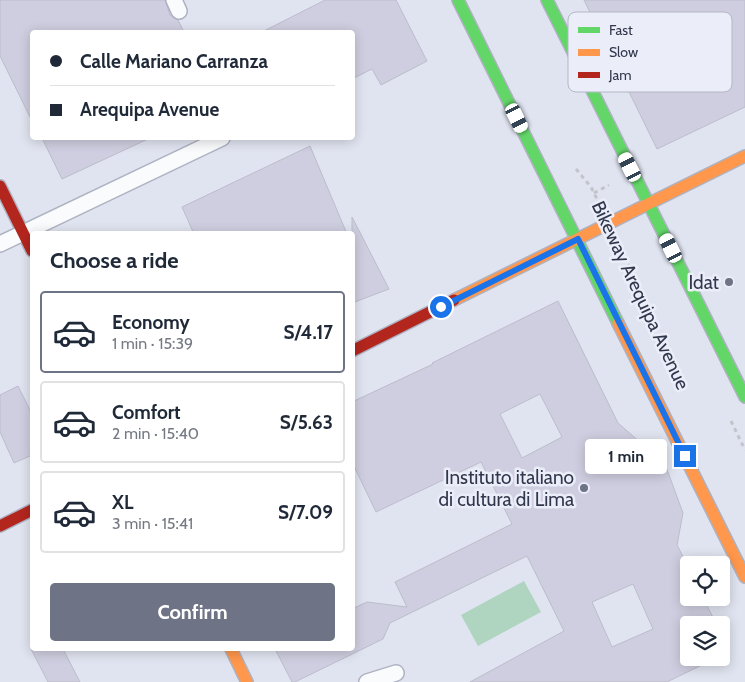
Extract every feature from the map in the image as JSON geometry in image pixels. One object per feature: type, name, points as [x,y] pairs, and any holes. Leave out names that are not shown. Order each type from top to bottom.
[{"type":"main road","points":[[458,0],[745,577]]},
{"type":"main road","points":[[547,0],[568,42]]},
{"type":"main road","points":[[593,92],[745,397]]},
{"type":"main road","points":[[355,350],[745,156]]},
{"type":"main road","points":[[0,186],[30,246]]},
{"type":"main road","points":[[0,526],[30,511]]},
{"type":"main road","points":[[231,651],[247,682]]},
{"type":"lane","points":[[0,244],[218,140]]},
{"type":"lane","points":[[367,682],[396,673]]},
{"type":"path","name":"Bikeway Arequipa Avenue","points":[[571,160],[591,187],[610,223],[624,251],[638,292],[651,318]]},
{"type":"green space","points":[[524,581],[541,612],[478,646],[461,615]]},
{"type":"building","points":[[0,0],[165,0],[170,15],[178,20],[183,30],[30,30],[30,117],[0,56]]},
{"type":"building","points":[[325,0],[396,0],[427,61],[381,85],[372,69],[355,78],[355,30],[266,30]]},
{"type":"building","points":[[584,0],[745,0],[745,107],[657,149],[629,92],[732,92],[732,12],[590,12]]},
{"type":"building","points":[[43,140],[146,140],[62,179]]},
{"type":"building","points":[[310,146],[346,231],[193,231],[182,207]]},
{"type":"building","points":[[352,217],[389,289],[355,302],[355,231],[352,231]]},
{"type":"building","name":"Instituto italiano di cultura di Lima","points":[[558,301],[618,423],[665,464],[683,513],[677,545],[683,556],[680,556],[680,606],[707,606],[712,616],[680,616],[680,666],[700,666],[667,682],[470,682],[564,631],[527,556],[390,623],[383,639],[292,682],[276,651],[355,651],[355,608],[367,602],[407,607],[395,582],[512,524],[481,462],[376,512],[355,468],[355,401],[433,364]],"holes":[[[540,394],[562,437],[522,458],[500,414]],[[633,584],[653,629],[612,647],[592,602]]]},
{"type":"building","points":[[18,386],[30,410],[30,456],[14,463],[0,432],[0,395]]},
{"type":"building","points":[[32,651],[64,651],[80,682],[48,682]]},
{"type":"traffic: fast","points":[[458,0],[618,323]]},
{"type":"traffic: fast","points":[[547,0],[568,42]]},
{"type":"traffic: fast","points":[[593,92],[745,397]]},
{"type":"traffic: slow","points":[[454,300],[745,156]]},
{"type":"traffic: slow","points":[[618,323],[745,577]]},
{"type":"traffic: slow","points":[[232,651],[247,682]]},
{"type":"traffic: jam","points":[[0,186],[30,247]]},
{"type":"traffic: jam","points":[[355,350],[454,300]]},
{"type":"traffic: jam","points":[[0,526],[30,511]]},
{"type":"place","name":"Idat","points":[[729,282]]},
{"type":"place","name":"Instituto italiano di cultura di Lima","points":[[584,488]]},
{"type":"route","points":[[441,307],[578,239],[685,456]]}]
